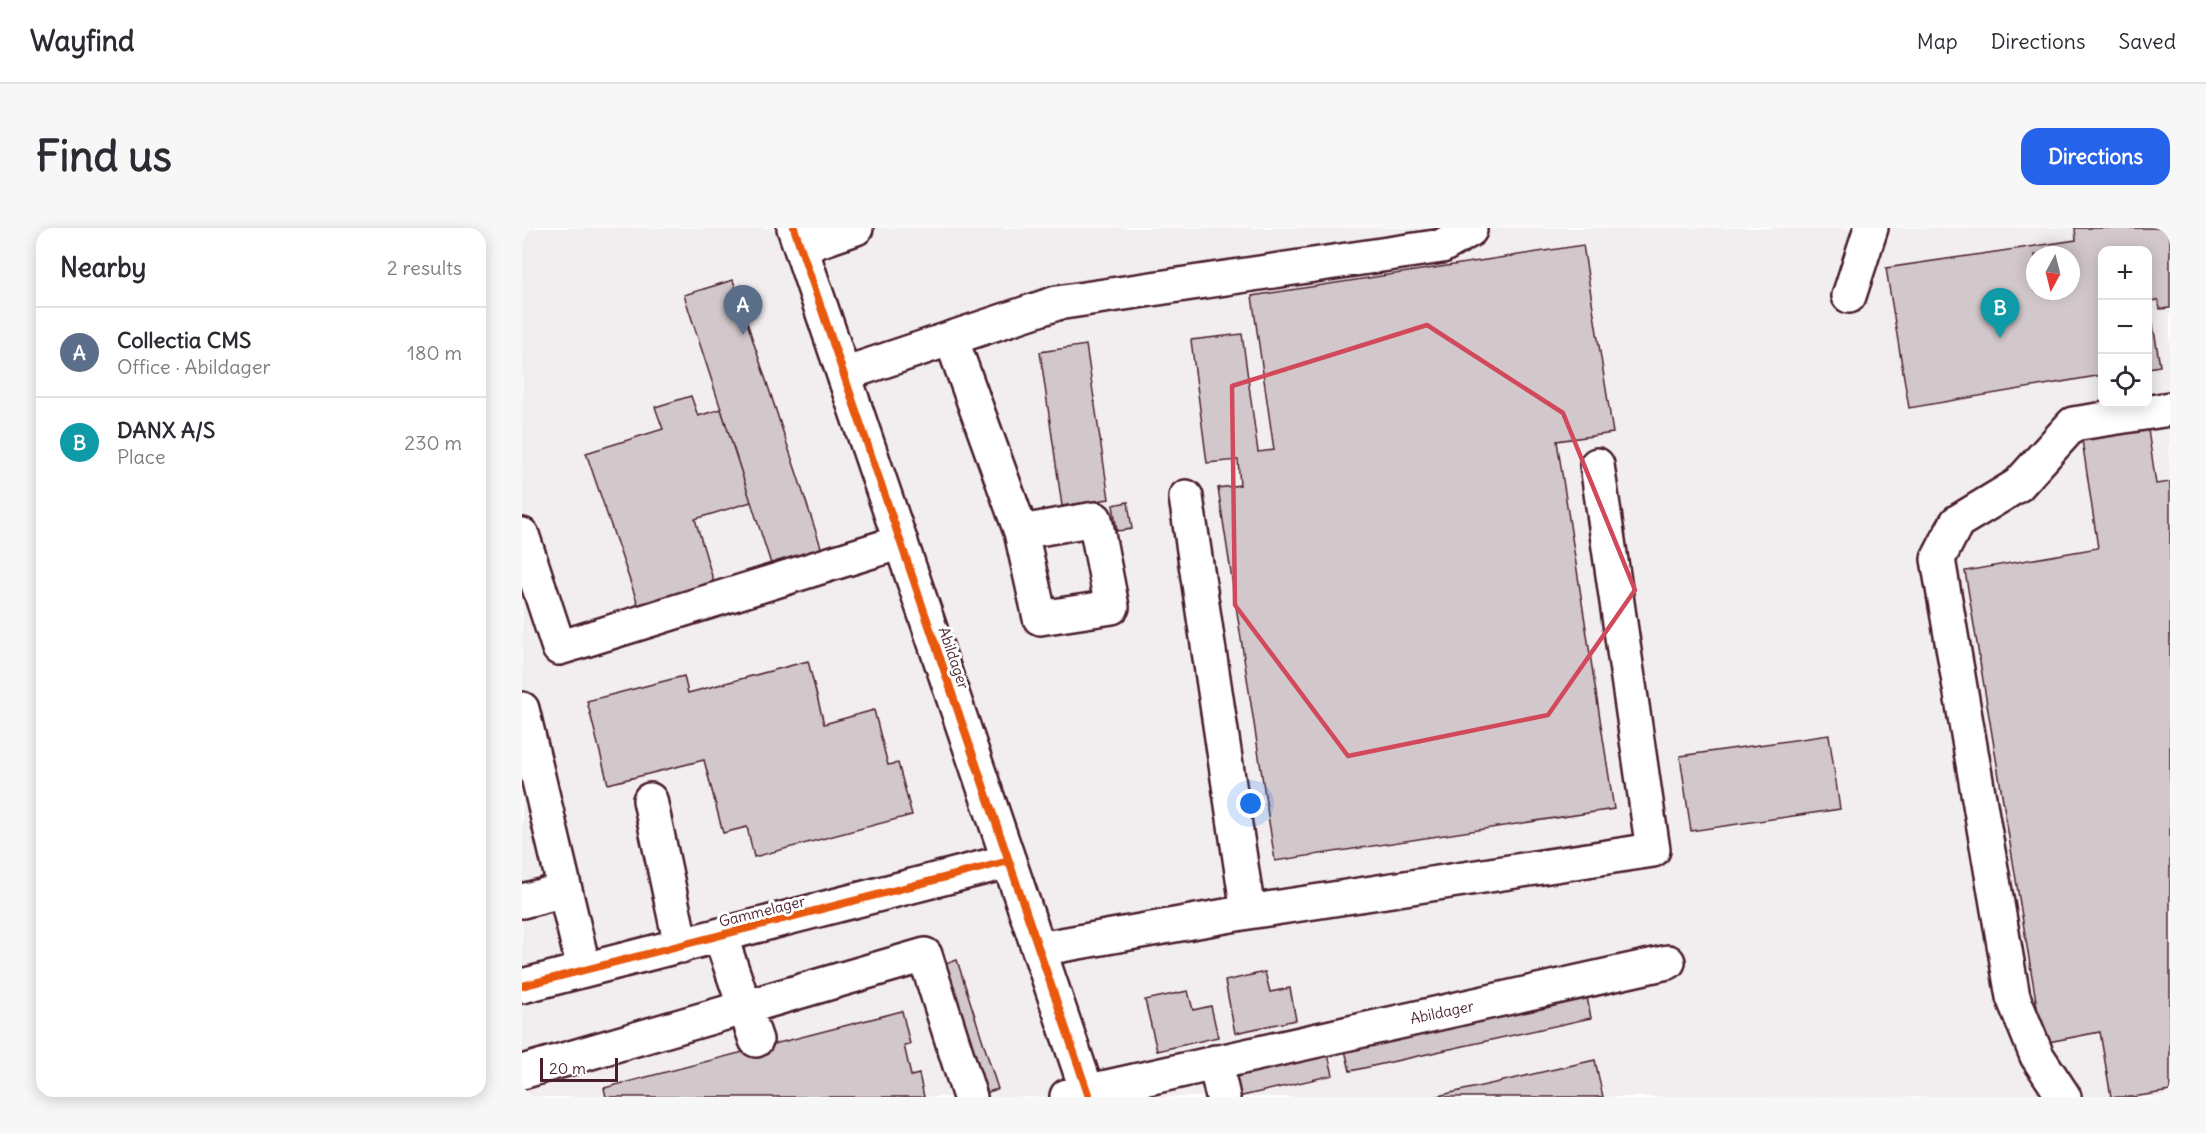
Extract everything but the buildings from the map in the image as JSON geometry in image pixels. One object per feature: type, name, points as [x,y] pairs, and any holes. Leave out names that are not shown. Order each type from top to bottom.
[{"type":"street","points":[[798,237],[856,228]]},
{"type":"street","points":[[1849,296],[1871,228]]},
{"type":"street","points":[[844,374],[1057,303],[1442,246],[1470,230]]},
{"type":"street","name":"Abildager","points":[[798,237],[1039,949],[1080,1095],[1215,1062],[1668,962]]},
{"type":"street","points":[[951,338],[1021,532]]},
{"type":"street","points":[[2064,1097],[2037,1056],[2013,997],[1938,559],[1957,522],[2018,485],[2073,424],[2170,409]]},
{"type":"street","points":[[1039,949],[1248,912],[1653,850],[1597,465]]},
{"type":"street","points":[[1186,497],[1248,912]]},
{"type":"street","points":[[522,535],[559,648],[901,542]]},
{"type":"street","points":[[522,709],[584,970]]},
{"type":"street","points":[[650,800],[681,946]]},
{"type":"street","name":"Gammelager","points":[[522,986],[1009,861]]},
{"type":"street","points":[[522,901],[565,890]]},
{"type":"street","points":[[720,935],[756,1040]]},
{"type":"street","points":[[522,1072],[925,955],[970,1097]]},
{"type":"street","points":[[1215,1062],[1223,1097]]},
{"type":"highlighted area","points":[[1427,325],[1563,413],[1635,590],[1548,715],[1348,756],[1235,605],[1232,386]]},
{"type":"shaded area","points":[[522,228],[2170,228],[2170,1097],[522,1097]]},
{"type":"cycle path","points":[[794,228],[1089,1097]]},
{"type":"cycle path","points":[[522,986],[1009,861]]},
{"type":"place","name":"Collectia CMS","points":[[743,335]]},
{"type":"place","name":"DANX A/S","points":[[2000,338]]}]
